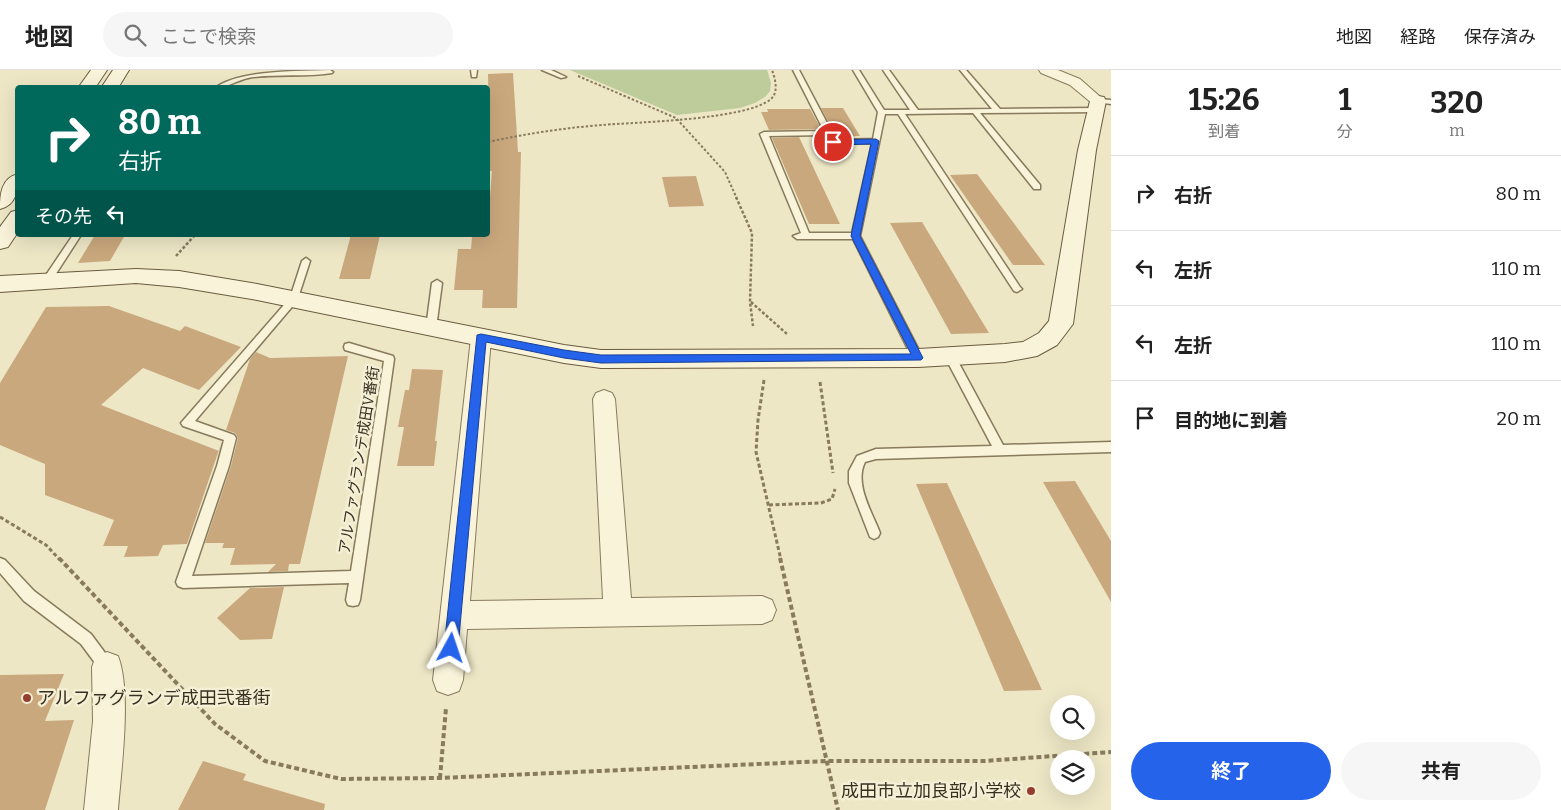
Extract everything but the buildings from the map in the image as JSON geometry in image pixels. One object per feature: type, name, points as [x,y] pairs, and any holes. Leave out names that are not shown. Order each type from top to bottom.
[{"type":"street","points":[[88,85],[99,70]]},
{"type":"street","points":[[111,85],[121,70]]},
{"type":"street","points":[[0,284],[136,276],[195,281],[294,299],[564,354],[601,359],[918,358],[1005,354],[1028,350],[1048,339],[1061,324],[1087,150],[1102,104],[1075,82],[1046,70]]},
{"type":"street","points":[[0,203],[15,184]]},
{"type":"street","points":[[0,242],[15,220]]},
{"type":"street","points":[[448,680],[481,338]]},
{"type":"street","points":[[604,399],[618,612]]},
{"type":"street","points":[[454,615],[762,610]]},
{"type":"street","points":[[101,810],[109,721],[107,667]]},
{"type":"lane","points":[[545,70],[563,77]]},
{"type":"lane","points":[[796,70],[833,142],[876,141]]},
{"type":"lane","points":[[856,70],[882,112],[856,236],[918,358]]},
{"type":"lane","points":[[886,70],[915,111]]},
{"type":"lane","points":[[963,70],[997,110]]},
{"type":"lane","points":[[222,85],[240,76],[310,76],[330,72]]},
{"type":"lane","points":[[882,112],[997,110],[1102,104]]},
{"type":"lane","points":[[974,110],[1037,187]]},
{"type":"lane","points":[[900,111],[1017,289]]},
{"type":"lane","points":[[829,133],[764,134],[802,236],[856,236]]},
{"type":"lane","points":[[46,282],[75,237]]},
{"type":"lane","name":"アルファグランデ成田V番街","points":[[306,261],[294,299],[187,423],[230,438],[223,466],[183,582],[357,577]]},
{"type":"lane","points":[[431,328],[437,283]]},
{"type":"lane","name":"アルファグランデ成田V番街","points":[[349,347],[389,359],[353,600]]},
{"type":"lane","points":[[950,357],[1000,450]]},
{"type":"lane","points":[[874,534],[855,483],[855,471],[861,460],[876,454],[1111,447]]},
{"type":"lane","points":[[0,564],[29,596],[86,639],[107,667]]},
{"type":"path","points":[[490,142],[560,130],[736,112],[759,106],[772,98],[776,85],[772,70]]},
{"type":"path","points":[[572,73],[676,118],[688,129],[724,172],[752,232],[750,302],[753,326]]},
{"type":"path","points":[[750,302],[814,358],[818,367],[834,479]]},
{"type":"path","points":[[765,375],[758,420],[756,452],[838,810]]},
{"type":"path","points":[[769,505],[821,503],[832,499],[835,488]]},
{"type":"path","points":[[0,517],[46,545],[214,724],[265,761],[341,780],[440,778],[827,762],[984,761],[1111,752]]},
{"type":"path","points":[[440,778],[448,680]]},
{"type":"green space","points":[[570,70],[767,70],[771,83],[770,91],[765,97],[755,103],[740,108],[677,115]]},
{"type":"place","name":"アルファグランデ成田弐番街","points":[[27,698]]},
{"type":"place","name":"成田市立加良部小学校","points":[[1031,791]]},
{"type":"route","points":[[451,648],[481,338],[601,359],[918,358],[856,236],[858,218],[876,141],[833,142]]}]
